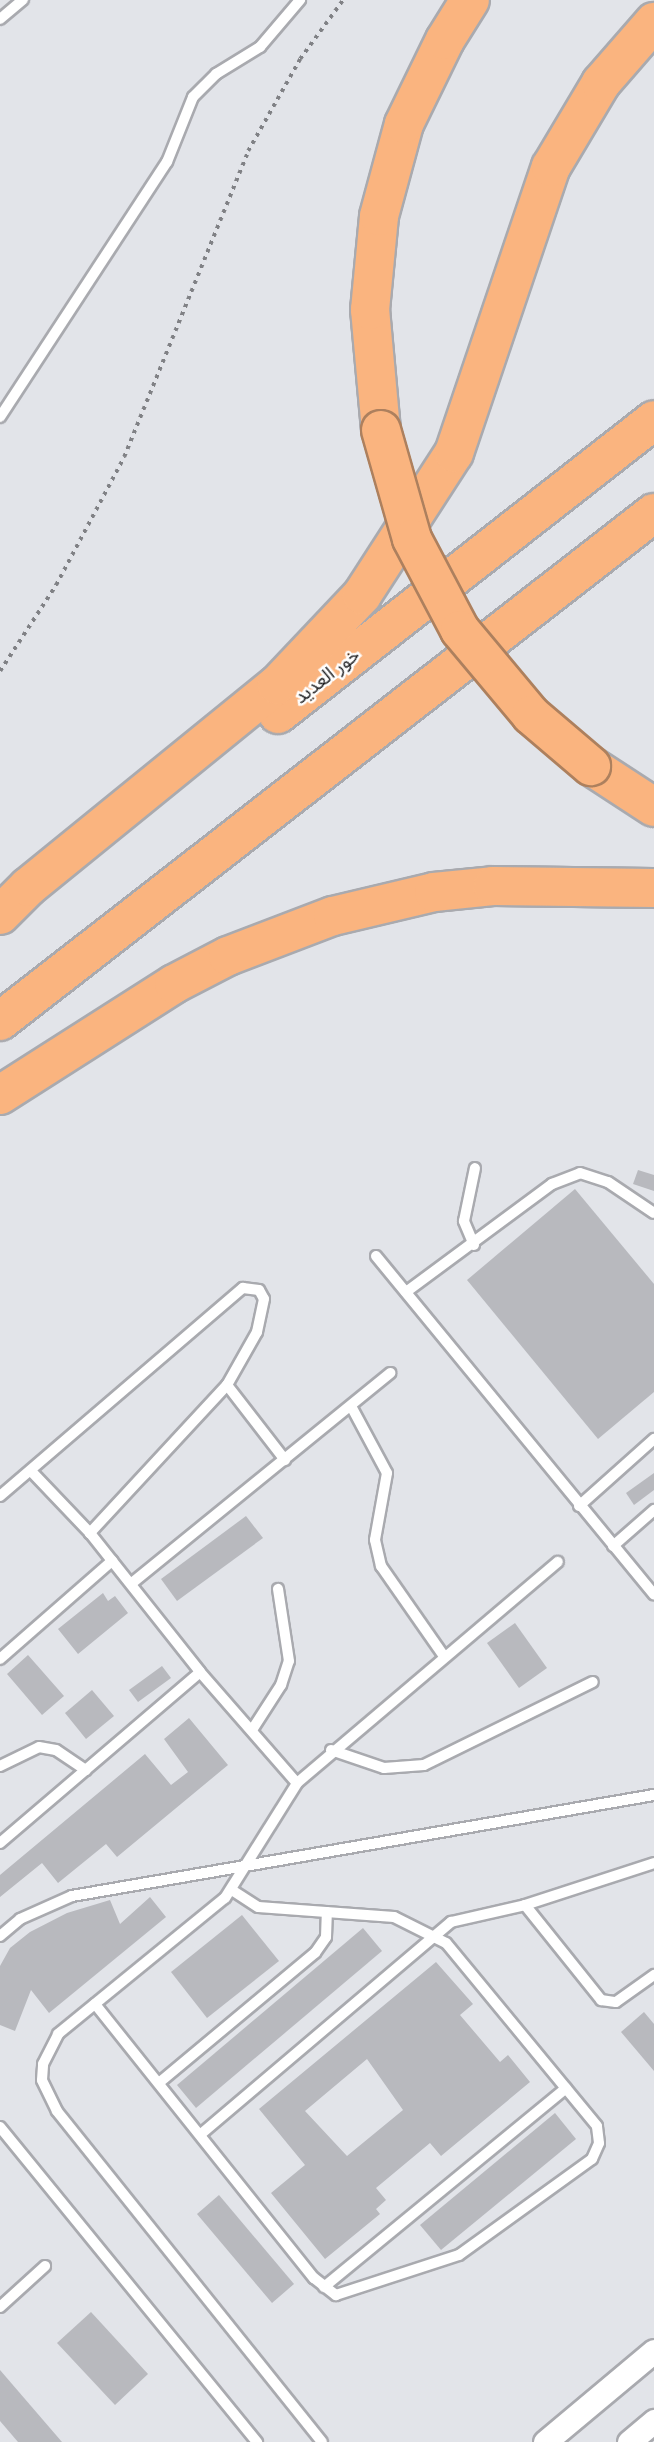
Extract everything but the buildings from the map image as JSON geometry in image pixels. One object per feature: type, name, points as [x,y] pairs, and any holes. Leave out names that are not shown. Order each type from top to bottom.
[{"type":"highway","points":[[470,0],[445,40],[404,124],[379,216],[370,310],[381,430],[412,539],[460,630],[496,679],[531,715],[591,766],[654,807]]},
{"type":"highway","points":[[0,915],[28,887],[277,685],[362,595],[453,453],[551,167],[601,83],[654,22]]},
{"type":"highway","name":"خور العديد","points":[[0,932],[654,420]]},
{"type":"highway","points":[[0,1021],[654,513]]},
{"type":"highway","points":[[0,1095],[174,984],[228,956],[333,916],[434,892],[493,887],[654,888]]},
{"type":"street","points":[[545,2442],[654,2351]]},
{"type":"street","points":[[629,2442],[654,2421]]},
{"type":"lane","points":[[0,19],[23,0]]},
{"type":"lane","points":[[0,417],[167,162],[193,97],[216,74],[260,47],[300,0]]},
{"type":"lane","points":[[474,1245],[464,1221],[475,1168]]},
{"type":"lane","points":[[406,1292],[474,1245],[552,1184],[580,1173],[608,1182],[654,1213]]},
{"type":"lane","points":[[376,1255],[579,1506],[654,1594]]},
{"type":"lane","points":[[0,1496],[243,1288],[254,1287],[264,1299],[261,1318],[246,1356],[227,1385],[90,1533]]},
{"type":"lane","points":[[132,1583],[390,1373]]},
{"type":"lane","points":[[227,1385],[285,1460]]},
{"type":"lane","points":[[351,1406],[387,1473],[376,1528],[378,1558],[443,1655]]},
{"type":"lane","points":[[579,1506],[654,1439]]},
{"type":"lane","points":[[31,1471],[90,1533],[200,1672],[297,1783]]},
{"type":"lane","points":[[613,1546],[654,1510]]},
{"type":"lane","points":[[0,1658],[112,1561]]},
{"type":"lane","points":[[322,2442],[47,2096],[42,2080],[48,2048],[58,2034],[232,1890],[297,1783],[331,1750],[558,1562]]},
{"type":"lane","points":[[253,1730],[281,1685],[289,1661],[278,1589]]},
{"type":"lane","points":[[0,1843],[200,1672]]},
{"type":"lane","points":[[331,1750],[384,1768],[424,1765],[593,1682]]},
{"type":"lane","points":[[0,1766],[39,1747],[56,1750],[86,1770]]},
{"type":"lane","points":[[0,1936],[20,1919],[72,1896],[243,1869],[654,1795]]},
{"type":"lane","points":[[201,2134],[435,1934],[460,1918],[525,1905],[654,1863]]},
{"type":"lane","points":[[95,2004],[324,2287],[337,2295],[348,2294],[446,2262],[592,2159],[600,2134],[456,1952],[435,1934],[394,1917],[258,1907],[232,1890]]},
{"type":"lane","points":[[525,1905],[601,2000],[616,2002],[654,1975]]},
{"type":"lane","points":[[160,2082],[315,1953],[326,1937],[327,1912]]},
{"type":"lane","points":[[324,2287],[566,2088]]},
{"type":"lane","points":[[0,2127],[257,2442]]},
{"type":"lane","points":[[0,2307],[45,2266]]},
{"type":"path","points":[[0,671],[92,525],[124,457],[248,151],[300,59],[344,0]]}]
